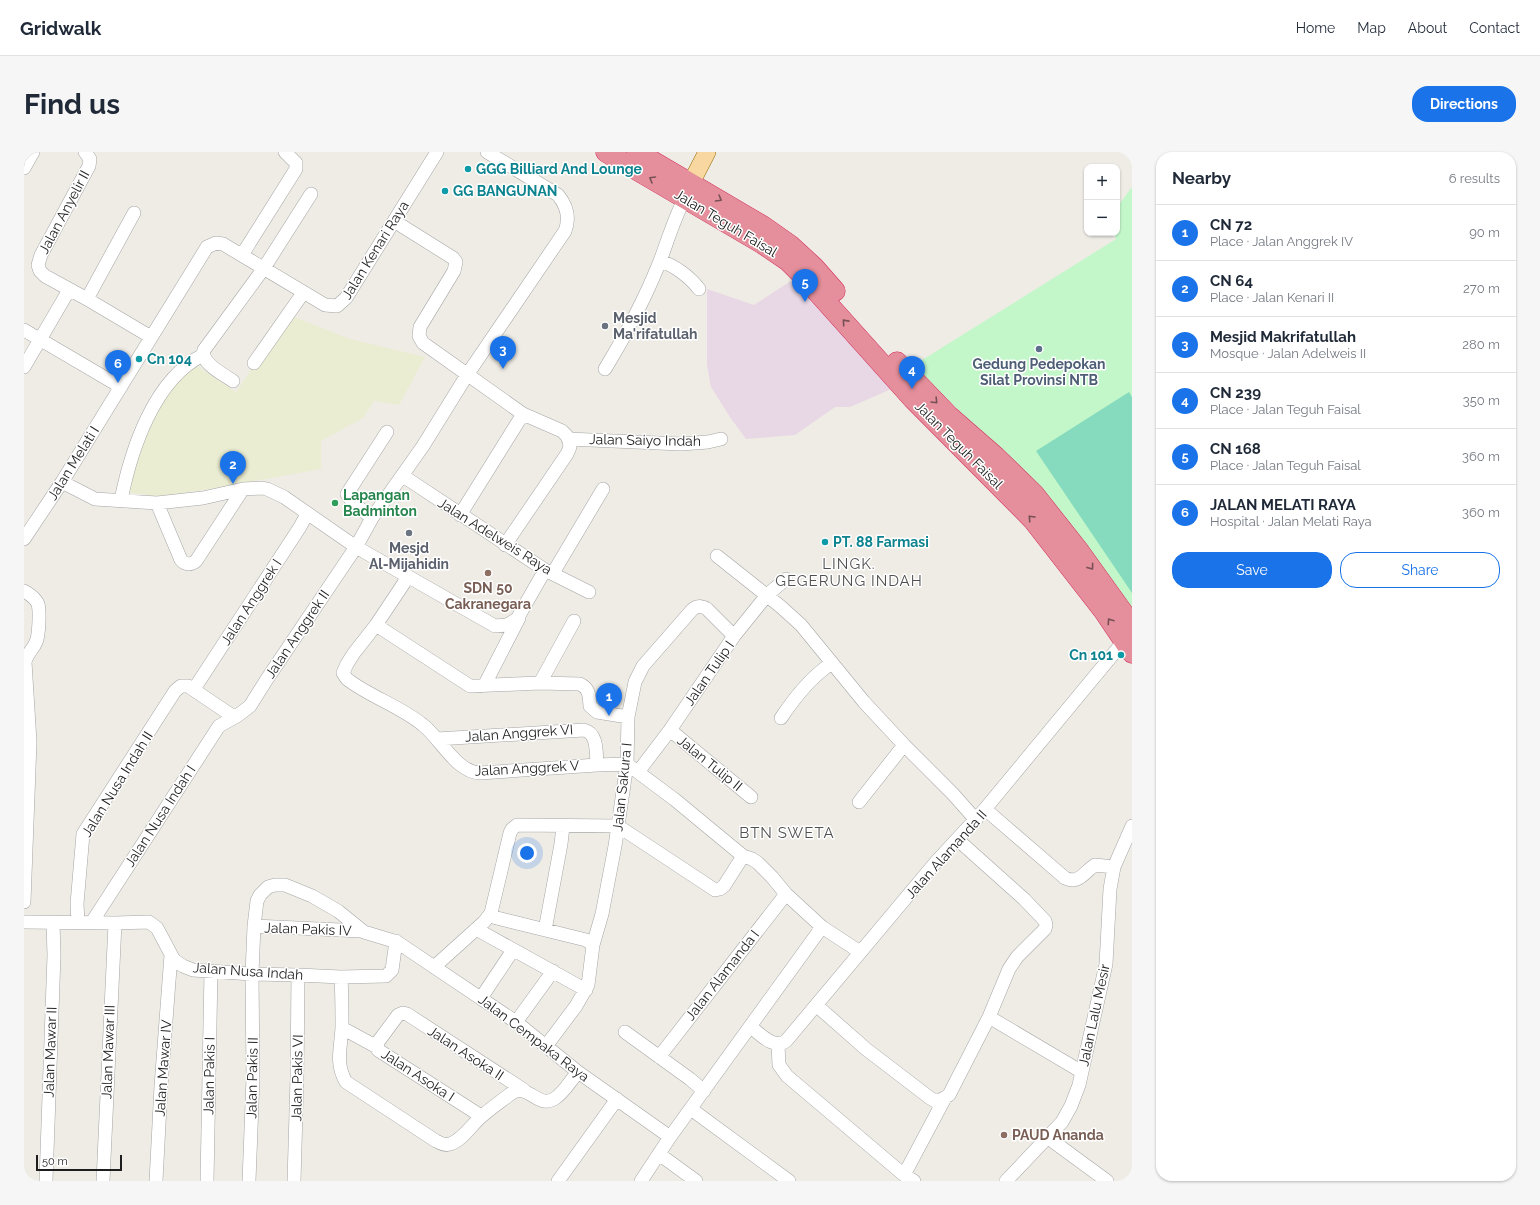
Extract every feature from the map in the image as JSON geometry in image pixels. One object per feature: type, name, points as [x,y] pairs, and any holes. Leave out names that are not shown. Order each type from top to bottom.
[{"type":"highway","name":"Jalan Teguh Faisal","points":[[606,152],[763,226],[790,245],[814,267],[896,361],[949,416],[996,457],[1034,494],[1071,556],[1130,638]]},
{"type":"highway","name":"Jalan Teguh Faisal","points":[[636,152],[688,190]]},
{"type":"main road","points":[[688,190],[708,152]]},
{"type":"street","points":[[24,168],[33,152]]},
{"type":"street","points":[[242,255],[296,169],[296,162],[285,152]]},
{"type":"street","name":"Jalan Kenari Raya","points":[[121,387],[207,247],[213,243],[221,243],[303,293],[328,306],[337,306],[342,303],[437,152]]},
{"type":"street","points":[[356,547],[372,518],[423,446],[467,375],[565,231],[568,222],[566,207],[558,196],[487,152]]},
{"type":"street","name":"Jalan Anyelir II","points":[[68,290],[43,275],[38,265],[41,255],[88,166],[87,156]]},
{"type":"street","points":[[605,370],[632,324],[660,261],[675,218],[688,190]]},
{"type":"street","points":[[233,381],[206,362],[203,355],[205,348],[264,268],[311,194]]},
{"type":"street","points":[[87,299],[134,214]]},
{"type":"street","points":[[394,221],[453,258],[456,262],[454,271],[422,322],[419,334],[421,341],[428,348],[523,414],[562,431],[568,438],[570,447],[567,454],[505,545]]},
{"type":"street","points":[[660,261],[674,267],[699,289]]},
{"type":"street","points":[[24,367],[68,290],[87,299],[151,337]]},
{"type":"street","points":[[254,363],[303,293]]},
{"type":"street","points":[[24,330],[121,387]]},
{"type":"street","points":[[121,500],[133,450],[147,418],[176,376],[188,364],[203,355]]},
{"type":"street","name":"Jalan Melati I","points":[[24,539],[62,482],[121,387]]},
{"type":"street","points":[[460,515],[523,414]]},
{"type":"street","points":[[372,518],[352,503],[347,496],[347,492],[387,432]]},
{"type":"street","name":"Jalan Saiyo Indah","points":[[568,438],[681,444],[708,442],[721,439]]},
{"type":"street","name":"Jalan Adelweis Raya","points":[[403,476],[505,545],[549,572],[589,592]]},
{"type":"street","points":[[62,482],[95,499],[157,503],[203,498],[243,489],[267,489],[284,497],[356,547],[406,577],[491,624],[499,626],[514,622],[519,616],[603,489]]},
{"type":"street","points":[[157,503],[181,560],[186,564],[190,564],[196,561],[243,489]]},
{"type":"street","name":"Jalan Anggrek I","points":[[191,688],[300,527],[307,514]]},
{"type":"street","name":"Jalan Anggrek II","points":[[234,717],[250,706],[356,547]]},
{"type":"street","points":[[717,556],[767,595],[801,625],[864,702],[953,794],[976,820]]},
{"type":"street","points":[[406,577],[404,583],[376,625],[467,685],[484,686],[540,683],[580,684],[588,691],[590,706],[594,711],[628,717]]},
{"type":"street","name":"Jalan Tulip I","points":[[638,772],[670,730],[734,636],[767,595],[786,578]]},
{"type":"street","points":[[24,591],[32,596],[38,605],[38,638],[27,655],[25,662],[30,742],[24,902]]},
{"type":"street","name":"Jalan Sakura I","points":[[586,990],[593,945],[602,914],[615,846],[627,764],[628,717],[635,682],[643,666],[694,608],[699,606],[707,608],[734,636]]},
{"type":"street","points":[[484,686],[519,616]]},
{"type":"street","points":[[540,683],[574,621]]},
{"type":"street","name":"Jalan Anggrek V","points":[[376,625],[347,664],[344,676],[423,725],[461,767],[472,772],[480,773],[627,764]]},
{"type":"street","name":"Jalan Alamanda II","points":[[778,1044],[786,1041],[936,862],[985,810],[1130,638]]},
{"type":"street","points":[[781,718],[809,682],[832,663]]},
{"type":"street","name":"Jalan Nusa Indah II","points":[[78,922],[77,904],[83,834],[176,691],[181,686],[191,688]]},
{"type":"street","points":[[191,688],[234,717]]},
{"type":"street","name":"Jalan Nusa Indah I","points":[[92,922],[219,726],[234,717]]},
{"type":"street","name":"Jalan Anggrek VI","points":[[437,739],[584,730],[591,733],[594,738],[598,765]]},
{"type":"street","name":"Jalan Tulip II","points":[[670,730],[751,797]]},
{"type":"street","points":[[859,802],[904,745]]},
{"type":"street","points":[[627,764],[674,799],[743,856],[752,859],[769,874],[786,894],[822,927],[860,952]]},
{"type":"street","points":[[985,810],[1069,880],[1079,878],[1095,865],[1114,867]]},
{"type":"street","points":[[434,967],[476,929],[491,913],[512,829],[519,824],[618,826],[713,890],[720,889],[724,886],[743,856]]},
{"type":"street","points":[[545,930],[563,826]]},
{"type":"street","name":"Jalan Lalu Mesir","points":[[1006,1181],[1067,1114],[1074,1100],[1082,1072],[1106,964],[1110,890],[1114,867],[1132,826]]},
{"type":"street","points":[[816,1005],[866,1049],[930,1098],[937,1102],[949,1095],[989,1017],[1009,969],[1017,957],[1044,929],[1046,924],[1024,899],[958,840]]},
{"type":"street","name":"Jalan Pakis II","points":[[249,1181],[253,1078],[252,974],[254,926],[258,898],[268,887],[282,884],[312,896],[338,910],[362,931]]},
{"type":"street","name":"Jalan Alamanda I","points":[[659,1057],[786,894]]},
{"type":"street","points":[[491,913],[545,930],[586,940],[593,945]]},
{"type":"street","name":"Jalan Nusa Indah","points":[[24,922],[151,923],[158,930],[171,955],[178,963],[188,968],[252,974],[298,974],[341,978],[388,975],[392,970],[396,941]]},
{"type":"street","name":"Jalan Mawar II","points":[[46,1181],[54,956],[53,923]]},
{"type":"street","name":"Jalan Mawar III","points":[[103,1181],[115,923]]},
{"type":"street","name":"Jalan Pakis IV","points":[[254,926],[362,931]]},
{"type":"street","points":[[641,1181],[670,1137],[822,927]]},
{"type":"street","points":[[476,929],[586,990],[546,1046]]},
{"type":"street","name":"Jalan Cempaka Raya","points":[[362,931],[396,941],[516,1022],[578,1072],[670,1137]]},
{"type":"street","points":[[481,998],[513,950]]},
{"type":"street","name":"Jalan Mawar IV","points":[[156,1181],[161,1086],[171,955]]},
{"type":"street","name":"Jalan Pakis I","points":[[207,1181],[211,971]]},
{"type":"street","points":[[516,1022],[553,971]]},
{"type":"street","name":"Jalan Pakis VI","points":[[294,1181],[298,974]]},
{"type":"street","points":[[341,978],[342,1028],[339,1060],[346,1082],[436,1141],[445,1145],[459,1139],[481,1116],[513,1092],[524,1090]]},
{"type":"street","name":"Jalan Asoka I","points":[[408,1015],[403,1013],[398,1015],[384,1032],[377,1047],[380,1051],[481,1116]]},
{"type":"street","name":"Jalan Asoka II","points":[[408,1015],[539,1100],[550,1100],[557,1096],[578,1072]]},
{"type":"street","points":[[989,1017],[1082,1072]]},
{"type":"street","points":[[751,1027],[772,1043],[778,1044],[778,1065],[787,1076],[909,1178],[945,1098]]},
{"type":"street","points":[[342,1028],[377,1047]]},
{"type":"street","points":[[625,1032],[704,1091]]},
{"type":"street","points":[[558,1181],[618,1099]]},
{"type":"street","points":[[690,1109],[789,1181]]},
{"type":"street","points":[[1047,1137],[1107,1181]]},
{"type":"street","points":[[659,1154],[696,1181]]},
{"type":"shaded area","points":[[800,275],[896,387],[850,407],[835,407],[795,435],[746,439],[711,387],[707,365],[707,289],[754,305]]},
{"type":"green space","points":[[1132,187],[1132,624],[1048,501],[914,365],[1116,239],[1115,236],[1120,236],[1120,203]]},
{"type":"green space","points":[[289,315],[350,339],[425,357],[399,405],[374,401],[363,418],[321,441],[321,469],[203,490],[158,496],[122,492],[157,405],[191,362],[236,392]]},
{"type":"green space","points":[[1129,392],[1132,397],[1132,593],[1036,451]]},
{"type":"place","name":"GGG Billiard And Lounge","points":[[468,169]]},
{"type":"place","name":"GG BANGUNAN","points":[[445,191]]},
{"type":"place","name":"CN 168","points":[[805,302]]},
{"type":"place","name":"Mesjid Ma'rifatullah","points":[[605,326]]},
{"type":"place","name":"Gedung Pedepokan Silat Provinsi NTB","points":[[1039,349]]},
{"type":"place","name":"Cn 104","points":[[139,359]]},
{"type":"place","name":"Mesjid Makrifatullah","points":[[503,369]]},
{"type":"place","name":"JALAN MELATI RAYA","points":[[118,383]]},
{"type":"place","name":"CN 239","points":[[912,389]]},
{"type":"place","name":"CN 64","points":[[233,484]]},
{"type":"place","name":"Lapangan Badminton","points":[[335,503]]},
{"type":"place","name":"Mesjd Al-Mijahidin","points":[[409,533]]},
{"type":"place","name":"PT. 88 Farmasi","points":[[825,542]]},
{"type":"place","name":"SDN 50 Cakranegara","points":[[488,573]]},
{"type":"place","name":"Cn 101","points":[[1121,655]]},
{"type":"place","name":"CN 72","points":[[609,716]]},
{"type":"place","name":"PAUD Ananda","points":[[1004,1135]]},
{"type":"district","name":"LINGK. GEGERUNG INDAH","points":[[849,572]]},
{"type":"district","name":"BTN SWETA","points":[[787,833]]}]
